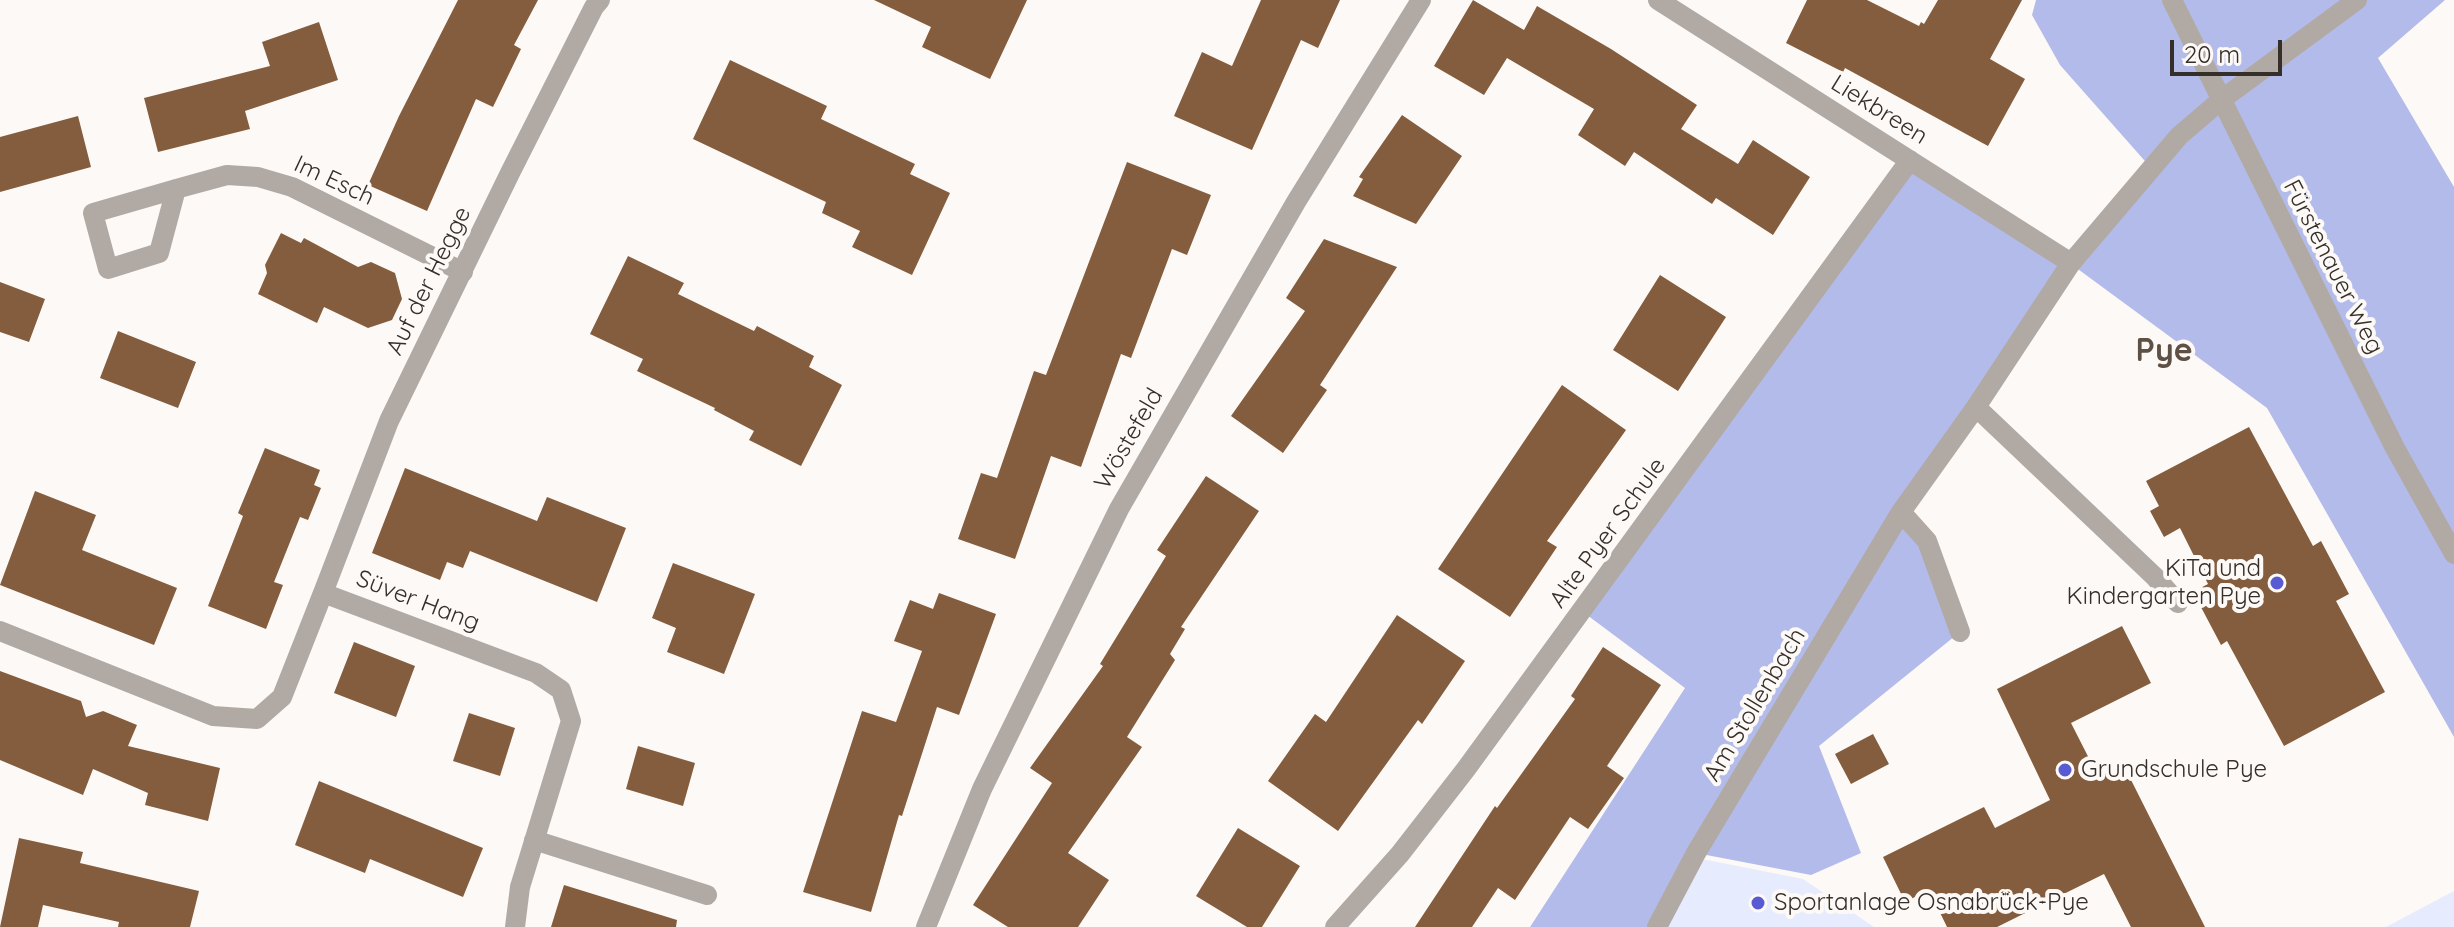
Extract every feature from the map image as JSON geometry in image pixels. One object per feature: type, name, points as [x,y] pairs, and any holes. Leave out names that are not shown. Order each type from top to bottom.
[{"type":"street","name":"Auf der Hegge","points":[[323,593],[389,421],[547,98],[600,0]]},
{"type":"street","name":"Wöstefeld","points":[[926,927],[982,789],[1119,509],[1296,202],[1421,0]]},
{"type":"street","name":"Liekbreen","points":[[1658,0],[2071,263]]},
{"type":"street","name":"Fürstenauer Weg","points":[[2172,0],[2395,448],[2454,554]]},
{"type":"street","name":"Am Stollenbach","points":[[1657,927],[1696,853],[1901,512],[1976,407],[2071,263],[2179,136],[2221,100],[2357,0]]},
{"type":"street","name":"Alte Pyer Schule","points":[[1335,927],[1400,854],[1466,769],[1910,160]]},
{"type":"street","name":"Im Esch","points":[[176,189],[159,253],[108,269],[93,213],[176,189],[227,175],[258,177],[292,187],[463,272]]},
{"type":"street","points":[[1976,407],[2155,577],[2178,603]]},
{"type":"street","points":[[1901,512],[1927,541],[1960,632]]},
{"type":"street","name":"Süver Hang","points":[[0,631],[213,716],[257,719],[282,697],[323,593],[536,673],[561,690],[571,721],[520,887],[515,927]]},
{"type":"street","points":[[534,840],[707,895]]},
{"type":"shaded area","points":[[2036,0],[2445,0],[2378,58],[2454,187],[2454,737],[2267,408],[2071,264],[1901,512],[1927,541],[1960,632],[1819,746],[1861,853],[1811,875],[1696,853],[1657,927],[1530,927],[1685,688],[1583,612],[1910,160],[2071,263],[2152,169],[2060,65],[2032,15]]},
{"type":"shaded area","name":"Sportanlage Osnabrück-Pye","points":[[1702,859],[1803,879],[1874,927],[1665,927]]},
{"type":"shaded area","points":[[2454,891],[2454,927],[2386,927]]},
{"type":"building","points":[[458,0],[538,0],[514,45],[521,49],[493,107],[476,99],[427,211],[368,185]]},
{"type":"building","points":[[874,0],[1027,0],[990,79],[922,47],[931,27]]},
{"type":"building","points":[[1261,0],[1340,0],[1318,48],[1301,40],[1252,150],[1174,116],[1202,52],[1232,66]]},
{"type":"building","points":[[1473,0],[1524,30],[1537,6],[1697,105],[1681,129],[1738,164],[1753,140],[1810,177],[1773,235],[1716,198],[1712,204],[1634,152],[1625,166],[1578,135],[1594,109],[1507,58],[1484,95],[1434,66]]},
{"type":"building","points":[[1807,0],[1867,0],[1919,26],[1921,22],[1924,24],[1938,0],[2022,0],[1990,59],[2025,79],[1988,146],[1845,68],[1843,72],[1786,43]]},
{"type":"building","points":[[319,22],[338,80],[245,111],[250,129],[158,152],[144,98],[270,66],[262,42]]},
{"type":"building","points":[[730,60],[827,106],[821,119],[915,164],[910,174],[950,193],[912,275],[852,247],[860,231],[822,213],[826,202],[693,139]]},
{"type":"building","points":[[1402,115],[1462,156],[1416,224],[1353,196],[1363,179],[1359,177]]},
{"type":"building","points":[[78,116],[91,167],[0,192],[0,137]]},
{"type":"building","points":[[1127,162],[1211,195],[1187,255],[1172,249],[1131,358],[1121,354],[1081,467],[1051,456],[1015,559],[958,539],[981,473],[997,478],[1034,371],[1046,375]]},
{"type":"building","points":[[281,233],[301,243],[304,238],[358,267],[371,262],[395,273],[402,299],[392,320],[368,328],[324,307],[317,323],[258,294],[267,273],[265,265]]},
{"type":"building","points":[[1324,239],[1397,267],[1320,385],[1327,390],[1283,453],[1231,416],[1305,311],[1286,298]]},
{"type":"building","points":[[628,256],[684,283],[678,294],[754,331],[757,326],[814,356],[809,367],[842,385],[801,466],[749,440],[754,431],[715,408],[637,371],[643,359],[590,334]]},
{"type":"building","points":[[1660,275],[1726,317],[1678,391],[1613,350]]},
{"type":"building","points":[[0,282],[45,299],[29,342],[0,332]]},
{"type":"building","points":[[118,331],[196,362],[178,408],[100,378]]},
{"type":"building","points":[[1562,385],[1626,430],[1547,541],[1557,547],[1510,617],[1438,569]]},
{"type":"building","name":"KiTa und Kindergarten Pye","points":[[2249,427],[2313,546],[2321,541],[2349,594],[2336,601],[2385,692],[2284,746],[2227,641],[2221,645],[2193,592],[2208,584],[2180,528],[2164,537],[2150,511],[2159,506],[2146,481]]},
{"type":"building","points":[[265,448],[320,470],[314,485],[321,488],[308,520],[300,517],[274,582],[283,585],[266,629],[208,606],[243,516],[238,513]]},
{"type":"building","points":[[405,468],[537,521],[547,497],[626,528],[597,602],[470,551],[463,568],[447,562],[440,580],[372,553]]},
{"type":"building","points":[[1206,476],[1259,511],[1181,627],[1185,629],[1170,654],[1175,660],[1127,737],[1142,747],[1068,853],[1109,880],[1078,927],[1008,927],[973,905],[1052,783],[1030,768],[1103,666],[1100,664],[1166,556],[1157,550]]},
{"type":"building","points":[[35,491],[96,515],[82,550],[177,588],[154,645],[0,585]]},
{"type":"building","points":[[673,563],[755,594],[724,674],[667,652],[676,628],[652,618]]},
{"type":"building","points":[[939,593],[996,614],[959,715],[937,707],[902,816],[899,815],[871,912],[803,892],[862,711],[896,722],[922,651],[894,641],[910,600],[933,609]]},
{"type":"building","points":[[1397,615],[1465,661],[1422,724],[1418,720],[1338,831],[1268,781],[1315,714],[1326,722]]},
{"type":"building","name":"Grundschule Pye","points":[[2122,626],[2151,683],[2071,723],[2098,776],[2123,764],[2205,927],[2131,927],[2104,874],[1997,927],[1947,927],[1929,890],[1905,902],[1883,857],[1984,807],[1995,828],[2050,800],[1997,689]]},
{"type":"building","points":[[354,642],[415,666],[396,717],[334,693]]},
{"type":"building","points":[[1603,647],[1661,685],[1607,766],[1624,778],[1588,829],[1570,817],[1515,900],[1498,888],[1472,927],[1415,927],[1495,806],[1497,808],[1575,699],[1571,696]]},
{"type":"building","points":[[0,671],[81,701],[86,717],[103,711],[137,725],[128,746],[220,768],[208,821],[145,805],[148,793],[93,769],[83,795],[0,760]]},
{"type":"building","points":[[469,713],[515,728],[500,776],[453,761]]},
{"type":"building","points":[[1873,734],[1889,764],[1851,784],[1835,754]]},
{"type":"building","points":[[638,746],[695,763],[683,806],[626,789]]},
{"type":"building","points":[[319,781],[483,848],[463,897],[370,859],[365,873],[295,845]]},
{"type":"building","points":[[1238,828],[1300,866],[1262,927],[1247,927],[1196,896]]},
{"type":"building","points":[[19,838],[83,852],[80,863],[199,891],[190,927],[118,927],[119,922],[43,905],[38,927],[0,927]]},
{"type":"building","points":[[564,885],[677,920],[676,927],[551,927]]},
{"type":"place","name":"KiTa und Kindergarten Pye","points":[[2277,583]]},
{"type":"place","name":"Grundschule Pye","points":[[2065,770]]},
{"type":"place","name":"Sportanlage Osnabrück-Pye","points":[[1758,903]]},
{"type":"district","name":"Pye","points":[[2164,351]]}]
